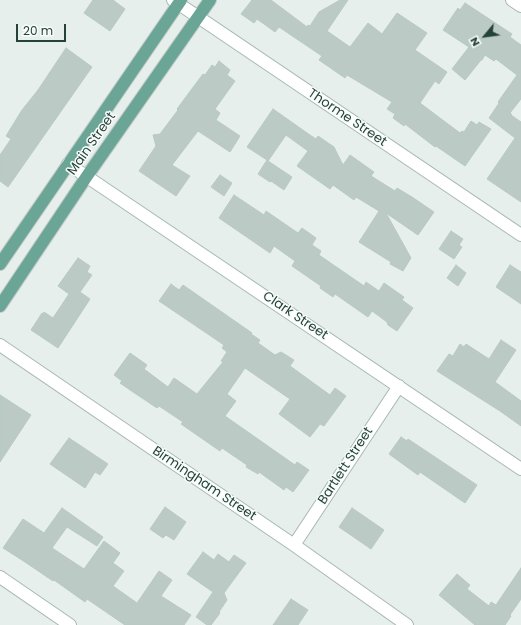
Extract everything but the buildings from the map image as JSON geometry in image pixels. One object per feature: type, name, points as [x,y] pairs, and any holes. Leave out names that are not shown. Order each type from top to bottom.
[{"type":"main road","name":"Main Street","points":[[0,306],[87,176],[210,0]]},
{"type":"main road","name":"Main Street","points":[[0,264],[178,1]]},
{"type":"street","points":[[512,0],[521,6]]},
{"type":"street","name":"Thorme Street","points":[[178,1],[198,17],[521,235]]},
{"type":"street","name":"Clark Street","points":[[68,164],[521,469]]},
{"type":"street","name":"Birmingham Street","points":[[0,345],[294,545],[407,625]]},
{"type":"street","name":"Bartlett Street","points":[[294,545],[399,386]]},
{"type":"street","points":[[0,577],[70,625]]}]
